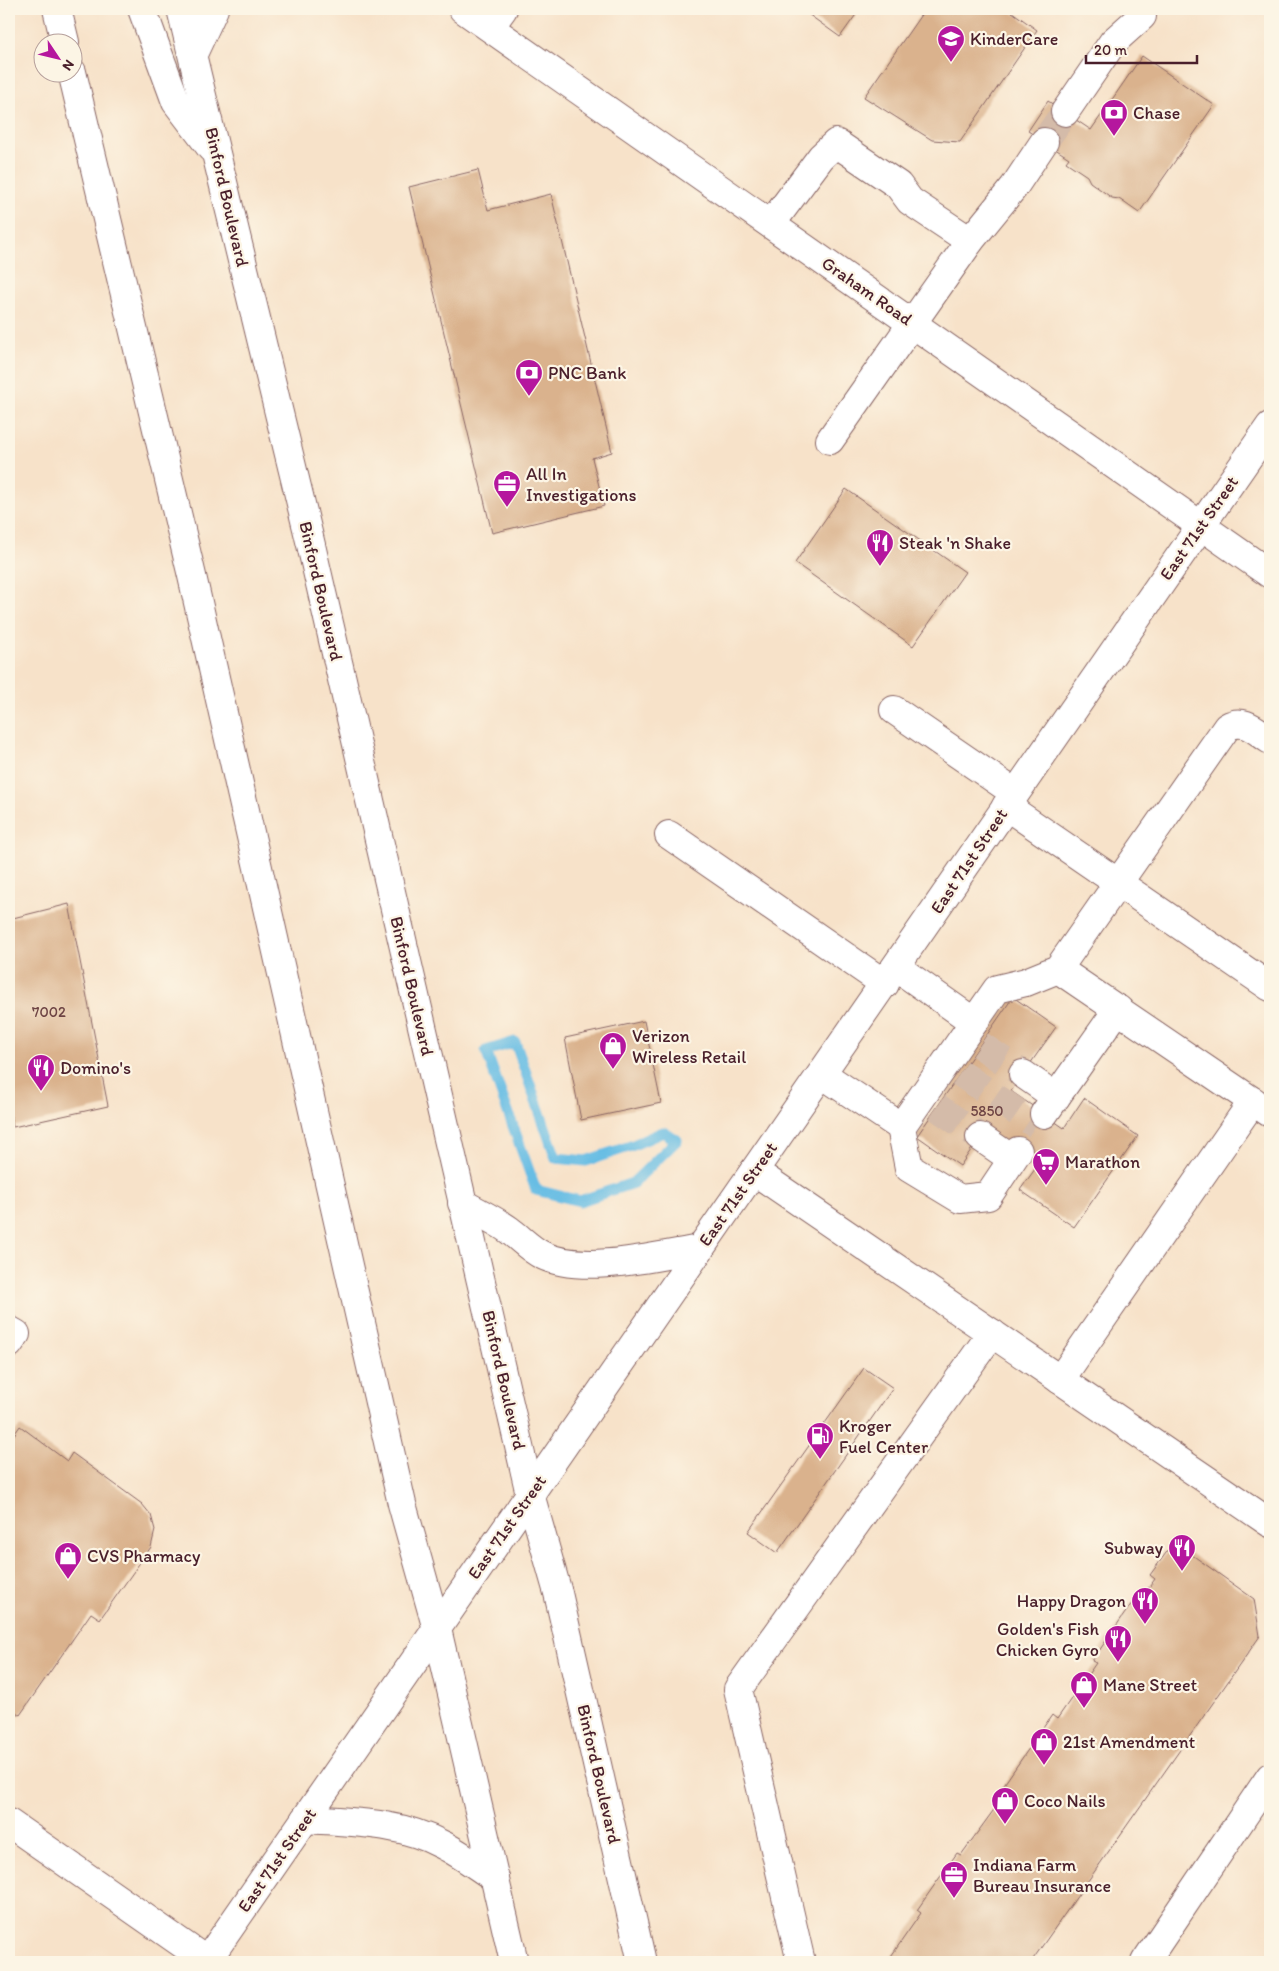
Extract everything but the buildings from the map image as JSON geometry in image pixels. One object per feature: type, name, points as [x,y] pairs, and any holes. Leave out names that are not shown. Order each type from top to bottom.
[{"type":"main road","points":[[57,9],[63,32]]},
{"type":"main road","points":[[142,9],[176,102],[217,155]]},
{"type":"main road","name":"Binford Boulevard","points":[[181,9],[308,536],[530,1494],[558,1593],[642,1962]]},
{"type":"main road","points":[[193,54],[214,9]]},
{"type":"main road","name":"Graham Road","points":[[463,9],[496,18],[771,224],[1270,574]]},
{"type":"main road","points":[[1099,31],[1065,112],[1129,51],[1142,16]]},
{"type":"main road","points":[[74,82],[192,576],[402,1504],[437,1629],[514,1962]]},
{"type":"main road","points":[[830,440],[970,241],[1015,185],[1044,142]]},
{"type":"main road","points":[[771,224],[821,157],[836,143],[898,185],[910,201],[970,241]]},
{"type":"main road","name":"East 71st Street","points":[[206,1961],[1270,426]]},
{"type":"main road","points":[[894,710],[1118,882],[1270,987]]},
{"type":"main road","points":[[901,1127],[930,1102],[953,1069],[997,989],[1026,982],[1058,969],[1227,726],[1235,722],[1247,724],[1270,740]]},
{"type":"main road","points":[[669,835],[891,975],[973,1034]]},
{"type":"main road","points":[[1058,969],[1262,1107],[1060,1380]]},
{"type":"main road","points":[[1023,1074],[1050,1106],[1118,1009]]},
{"type":"main road","points":[[822,1074],[901,1127],[909,1168],[960,1199],[988,1196],[1015,1155],[980,1137]]},
{"type":"main road","points":[[754,1171],[1270,1523]]},
{"type":"main road","points":[[462,1203],[508,1229],[542,1255],[560,1261],[581,1264],[608,1263],[700,1250]]},
{"type":"main road","points":[[9,1330],[16,1334],[9,1344]]},
{"type":"main road","points":[[801,1962],[738,1689],[992,1333]]},
{"type":"main road","points":[[1144,1962],[1270,1777]]},
{"type":"main road","points":[[305,1819],[384,1825],[417,1834],[442,1844],[495,1878]]},
{"type":"main road","points":[[9,1823],[206,1961]]},
{"type":"waterway","points":[[515,1042],[556,1158],[586,1161],[631,1146],[663,1132],[677,1140],[633,1183],[580,1201],[536,1190],[486,1051],[515,1042]]},
{"type":"tunnel","points":[[1044,142],[1065,112]]},
{"type":"tunnel","points":[[980,1045],[1023,1074]]},
{"type":"tunnel","points":[[960,1073],[1036,1125]]},
{"type":"tunnel","points":[[937,1107],[980,1137]]},
{"type":"place","name":"KinderCare","points":[[951,63]]},
{"type":"place","name":"Chase","points":[[1114,137]]},
{"type":"place","name":"PNC Bank","points":[[529,397]]},
{"type":"place","name":"All In Investigations","points":[[507,508]]},
{"type":"place","name":"Steak 'n Shake","points":[[880,567]]},
{"type":"place","name":"Verizon Wireless Retail","points":[[613,1070]]},
{"type":"place","name":"Domino's","points":[[41,1092]]},
{"type":"place","name":"Marathon","points":[[1046,1186]]},
{"type":"place","name":"Kroger Fuel Center","points":[[820,1460]]},
{"type":"place","name":"Subway","points":[[1182,1572]]},
{"type":"place","name":"CVS Pharmacy","points":[[68,1580]]},
{"type":"place","name":"Happy Dragon","points":[[1145,1625]]},
{"type":"place","name":"Golden's Fish Chicken Gyro","points":[[1118,1663]]},
{"type":"place","name":"Mane Street","points":[[1084,1709]]},
{"type":"place","name":"21st Amendment","points":[[1044,1766]]},
{"type":"place","name":"Coco Nails","points":[[1005,1825]]},
{"type":"place","name":"Indiana Farm Bureau Insurance","points":[[954,1899]]}]
